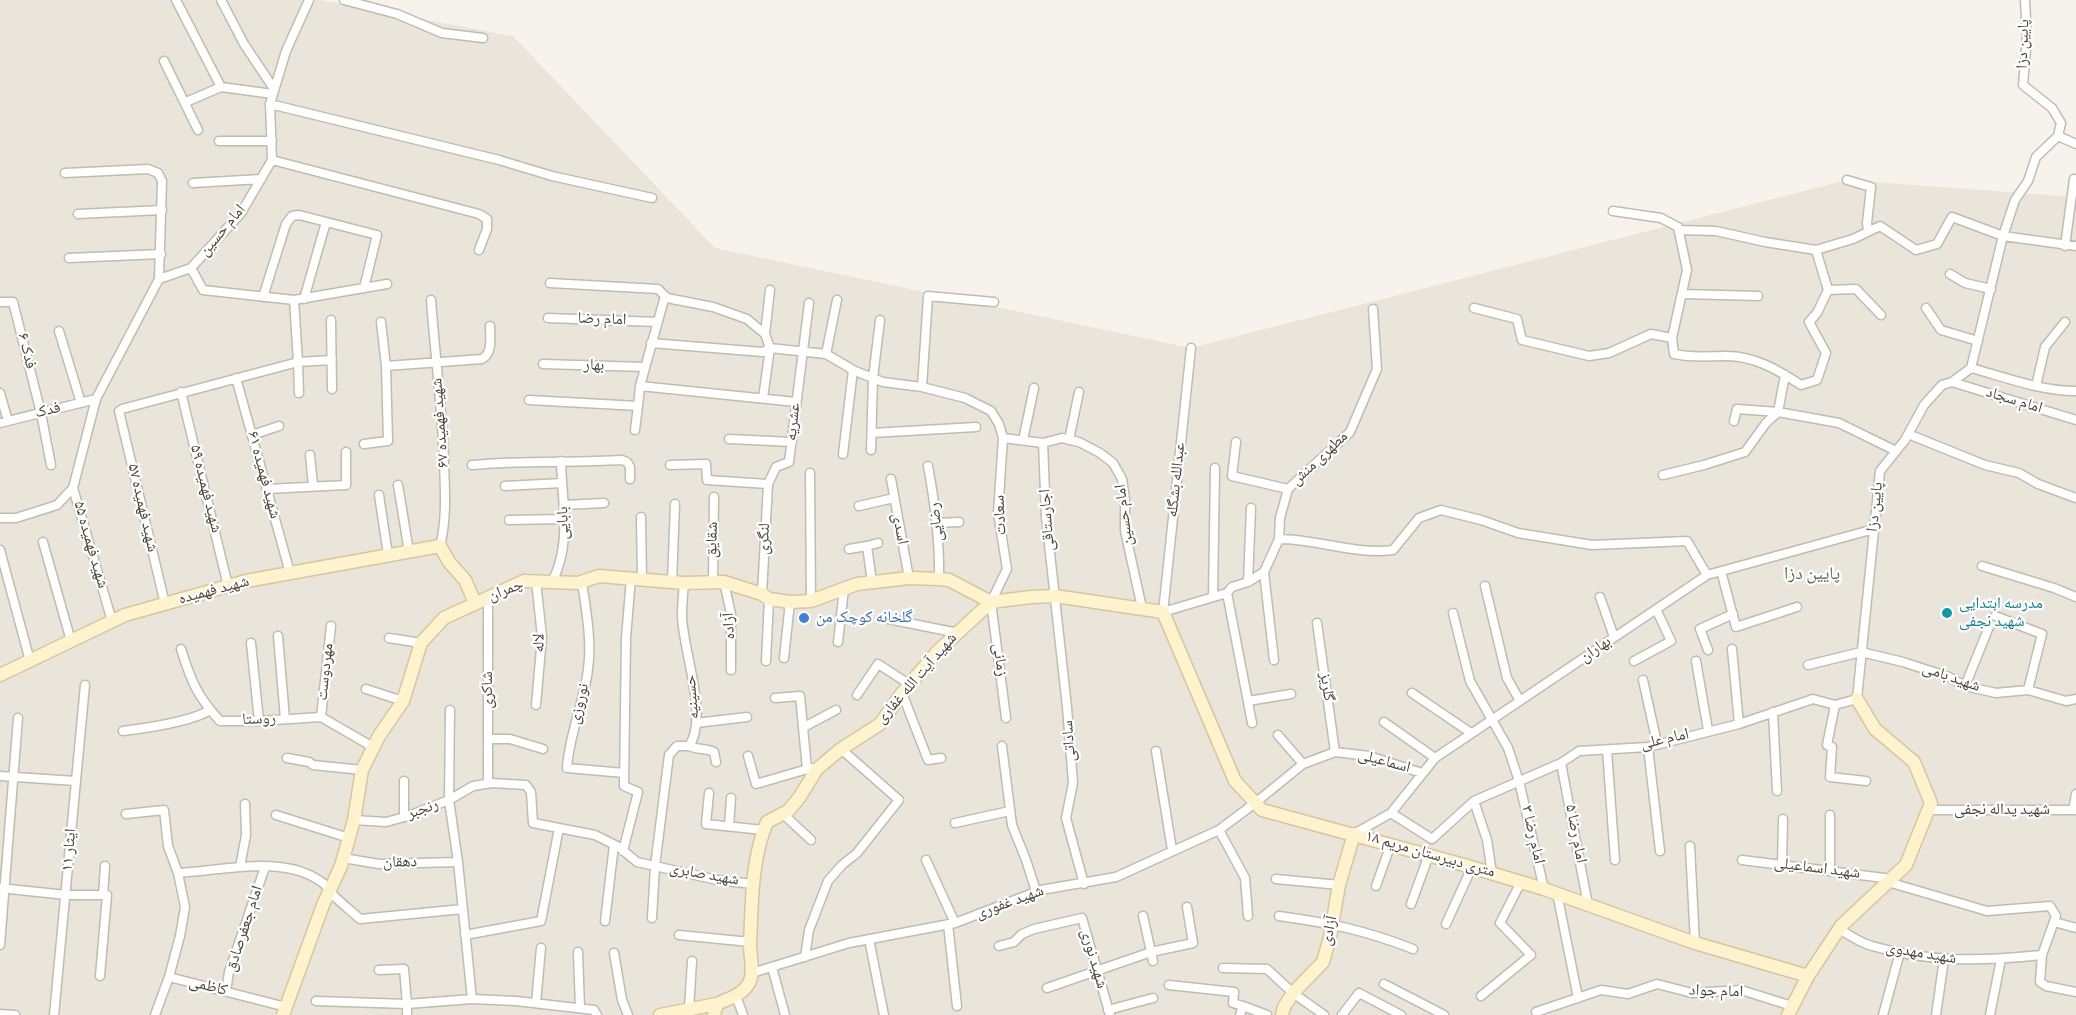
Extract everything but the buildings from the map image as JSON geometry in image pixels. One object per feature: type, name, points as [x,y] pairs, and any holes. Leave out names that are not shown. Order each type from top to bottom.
[{"type":"street","points":[[176,0],[221,87]]},
{"type":"street","points":[[221,0],[244,44],[274,92]]},
{"type":"street","points":[[309,0],[286,51],[270,104],[272,160],[479,214],[487,219],[487,229],[479,250]]},
{"type":"street","points":[[344,0],[397,14],[442,33],[483,38]]},
{"type":"street","name":"پایین دزا","points":[[2025,0],[2027,36],[2023,85],[2052,108],[2061,123],[2058,136]]},
{"type":"street","points":[[164,60],[198,130]]},
{"type":"street","points":[[186,102],[221,87],[274,92]]},
{"type":"street","points":[[270,104],[499,160],[552,176],[652,198]]},
{"type":"street","points":[[2076,144],[2058,136],[2036,157],[2028,181],[2015,200],[1971,368],[2036,386],[2061,391],[2076,391]]},
{"type":"street","points":[[219,141],[272,141]]},
{"type":"street","name":"امام حسین","points":[[159,279],[191,267],[241,213],[272,160]]},
{"type":"street","points":[[65,173],[148,170],[158,173],[162,181],[159,279],[96,399]]},
{"type":"street","points":[[193,183],[261,179]]},
{"type":"street","points":[[2065,246],[2074,179]]},
{"type":"street","points":[[1847,180],[1871,187],[1868,231]]},
{"type":"street","points":[[78,214],[162,210]]},
{"type":"street","points":[[1613,211],[1661,218],[1678,227],[1687,270],[1672,338],[1674,354],[1684,357],[1730,356],[1759,361],[1801,385],[1817,380],[1826,353],[1809,322],[1817,314],[1828,290],[1816,250]]},
{"type":"street","points":[[263,297],[286,224],[292,216],[299,215],[377,236],[364,288]]},
{"type":"street","points":[[1679,230],[1716,231],[1816,250],[1880,226],[1916,250],[1936,244],[1952,217],[2004,236],[2076,246]]},
{"type":"street","points":[[299,393],[299,299],[326,222]]},
{"type":"street","points":[[69,258],[161,254]]},
{"type":"street","points":[[191,267],[203,290],[263,297],[299,299],[387,284]]},
{"type":"street","points":[[1950,274],[1965,283],[1991,289]]},
{"type":"street","points":[[550,283],[658,289],[665,296],[713,307],[747,319],[765,334]]},
{"type":"street","points":[[1828,290],[1856,289],[1881,315]]},
{"type":"street","points":[[763,398],[770,348],[765,334],[770,290]]},
{"type":"street","points":[[1683,294],[1758,296]]},
{"type":"street","points":[[635,430],[640,386],[665,296]]},
{"type":"street","points":[[651,343],[763,352],[770,348],[826,354],[883,382],[922,387],[928,296],[994,302]]},
{"type":"street","name":"شهید فهمیده ۶۷","points":[[431,300],[443,428],[444,530],[440,546]]},
{"type":"street","points":[[826,354],[837,300]]},
{"type":"street","name":"فدک ۶","points":[[0,302],[13,302],[41,413]]},
{"type":"street","name":"عشریه","points":[[768,484],[777,467],[789,462],[809,303]]},
{"type":"street","points":[[1474,308],[1517,319],[1522,340],[1589,356],[1609,353],[1650,334],[1672,338]]},
{"type":"street","points":[[1926,308],[1941,330],[1978,341]]},
{"type":"street","name":"مطهری منش","points":[[1264,572],[1279,540],[1280,518],[1288,489],[1350,432],[1377,369],[1373,309]]},
{"type":"street","name":"امام رضا","points":[[548,318],[657,322]]},
{"type":"street","points":[[331,320],[332,389]]},
{"type":"street","points":[[872,450],[873,378],[880,320]]},
{"type":"street","points":[[364,444],[388,441],[386,366],[381,322]]},
{"type":"street","points":[[2036,386],[2045,347],[2065,322]]},
{"type":"street","points":[[386,366],[482,359],[489,351],[490,326]]},
{"type":"street","points":[[59,331],[81,403]]},
{"type":"street","name":"عبدالله بشگله","points":[[1163,612],[1191,348]]},
{"type":"street","points":[[181,392],[298,362],[332,360]]},
{"type":"street","name":"بهار","points":[[543,364],[645,367]]},
{"type":"street","name":"پایین دزا","points":[[1857,699],[1880,471],[1908,434],[1924,405],[1942,385],[1952,382],[1971,368]]},
{"type":"street","points":[[843,454],[853,369]]},
{"type":"street","points":[[1663,475],[1745,452],[1766,423],[1778,412],[1785,375]]},
{"type":"street","name":"شهید فهمیده ۶۱","points":[[236,378],[290,573]]},
{"type":"street","name":"امام سجاد","points":[[1952,382],[2076,420]]},
{"type":"street","points":[[640,386],[796,402]]},
{"type":"street","name":"سعادت","points":[[922,387],[965,398],[991,411],[999,424],[1002,438],[998,513],[1007,568],[991,602]]},
{"type":"street","points":[[1023,440],[1034,388]]},
{"type":"street","name":"شهید فهمیده ۵۷","points":[[165,604],[119,411],[181,392]]},
{"type":"street","name":"شهید فهمیده ۵۹","points":[[181,392],[228,586]]},
{"type":"street","points":[[1069,440],[1079,392]]},
{"type":"street","points":[[0,393],[4,422]]},
{"type":"street","name":"فدک","points":[[4,422],[96,399]]},
{"type":"street","name":"شهید فهمیده ۵۵","points":[[96,399],[73,488],[112,621]]},
{"type":"street","points":[[529,400],[638,406]]},
{"type":"street","points":[[1734,421],[1737,409],[1778,412],[1839,423],[1896,451]]},
{"type":"street","points":[[41,413],[51,465]]},
{"type":"street","points":[[252,435],[279,426]]},
{"type":"street","points":[[872,433],[976,427]]},
{"type":"street","points":[[1908,434],[1985,465],[2019,473],[2038,484],[2076,498]]},
{"type":"street","name":"امام حسین","points":[[1002,438],[1043,443],[1062,438],[1079,442],[1100,453],[1113,464],[1122,479],[1125,531],[1142,608]]},
{"type":"street","points":[[729,439],[792,442]]},
{"type":"street","points":[[1236,442],[1232,476],[1288,489]]},
{"type":"street","name":"اجارستاقی","points":[[1043,443],[1046,517],[1055,597]]},
{"type":"street","points":[[267,489],[346,484],[346,452]]},
{"type":"street","points":[[310,455],[313,486]]},
{"type":"street","points":[[472,465],[528,460],[622,460],[630,467],[630,479]]},
{"type":"street","name":"بابایی","points":[[552,582],[564,549],[561,461]]},
{"type":"street","points":[[670,465],[706,464],[707,480],[768,484]]},
{"type":"street","name":"رضایی","points":[[928,466],[938,523],[939,579]]},
{"type":"street","points":[[1213,597],[1215,468]]},
{"type":"street","points":[[810,473],[811,602]]},
{"type":"street","name":"اسدی","points":[[891,479],[909,578]]},
{"type":"street","points":[[505,486],[562,483]]},
{"type":"street","name":"لنگری","points":[[766,661],[768,484]]},
{"type":"street","points":[[398,485],[409,552]]},
{"type":"street","points":[[0,518],[16,518],[57,505],[73,488]]},
{"type":"street","points":[[379,495],[388,555]]},
{"type":"street","name":"شقایق","points":[[714,497],[718,583]]},
{"type":"street","points":[[859,506],[894,498]]},
{"type":"street","points":[[564,505],[604,503]]},
{"type":"street","name":"حسینیه","points":[[675,504],[678,583],[697,706],[695,739],[689,746]]},
{"type":"street","points":[[1248,582],[1251,508]]},
{"type":"street","points":[[1279,540],[1298,539],[1362,552],[1393,550],[1419,518],[1441,510],[1481,520],[1518,533],[1592,545],[1687,541],[1707,575]]},
{"type":"street","points":[[623,851],[638,792],[624,786],[624,773],[626,638],[637,578],[641,517]]},
{"type":"street","points":[[509,520],[564,519]]},
{"type":"street","points":[[938,523],[959,522]]},
{"type":"street","name":"بهاران","points":[[1354,834],[1391,813],[1435,758],[1707,575],[1874,529]]},
{"type":"street","points":[[43,542],[71,641]]},
{"type":"street","points":[[849,549],[878,543]]},
{"type":"street","points":[[440,546],[449,562],[465,580],[475,603]]},
{"type":"street","name":"شهید فهمیده","points":[[0,675],[125,615],[228,586],[440,546]]},
{"type":"street","points":[[867,546],[872,582]]},
{"type":"street","points":[[0,550],[30,661]]},
{"type":"street","points":[[1982,566],[2076,597]]},
{"type":"street","points":[[1721,571],[1736,627],[1797,607]]},
{"type":"street","points":[[991,602],[1031,597],[1055,597],[1163,612],[1227,593],[1232,587],[1248,582],[1264,572],[1274,660]]},
{"type":"street","name":"چمران","points":[[284,1011],[343,858],[354,820],[362,770],[373,747],[403,700],[421,643],[444,618],[524,581],[582,582],[599,576],[678,583],[718,583],[790,602],[811,602],[857,584],[909,578],[939,579],[949,580],[991,602]]},
{"type":"street","name":"لاله","points":[[536,581],[542,637],[536,705]]},
{"type":"street","name":"نوروزی","points":[[582,582],[587,619],[588,667],[568,750],[567,768],[624,773]]},
{"type":"street","name":"آزاده","points":[[718,583],[731,614],[731,670]]},
{"type":"street","points":[[1485,586],[1507,678],[1520,701]]},
{"type":"street","points":[[838,642],[844,589]]},
{"type":"street","points":[[1227,593],[1252,723]]},
{"type":"street","name":"شاکری","points":[[488,597],[488,783]]},
{"type":"street","name":"ساداتی","points":[[1055,597],[1073,783],[1066,818],[1084,884]]},
{"type":"street","points":[[1600,597],[1614,638]]},
{"type":"street","points":[[784,658],[790,602]]},
{"type":"street","name":"شهید آیت الله غفاری","points":[[763,830],[767,822],[788,811],[821,766],[841,749],[880,724],[938,651],[991,602]]},
{"type":"street","name":"زمانی","points":[[991,602],[1006,718]]},
{"type":"street","points":[[1634,661],[1671,641],[1656,609]]},
{"type":"street","name":"۱۸ متری دبیرستان مریم","points":[[1163,612],[1236,781],[1262,810],[1492,873],[1557,893],[1695,943],[1808,976]]},
{"type":"street","name":"امام رضا ۳","points":[[1453,613],[1470,681],[1508,748],[1520,781],[1544,889]]},
{"type":"street","points":[[1708,650],[1700,629],[1733,614]]},
{"type":"street","points":[[1995,616],[2042,634],[2028,690]]},
{"type":"street","points":[[888,619],[958,633]]},
{"type":"street","name":"گلریز","points":[[1317,623],[1335,752]]},
{"type":"street","name":"مهردوست","points":[[321,717],[331,626]]},
{"type":"street","points":[[1965,686],[1989,627]]},
{"type":"street","points":[[278,636],[285,719]]},
{"type":"street","points":[[389,638],[421,643]]},
{"type":"street","points":[[251,643],[259,721]]},
{"type":"street","points":[[123,731],[154,727],[203,715],[210,710],[190,680],[181,649]]},
{"type":"street","points":[[1732,650],[1739,724]]},
{"type":"street","points":[[1808,665],[1861,652]]},
{"type":"street","name":"شهید بامی","points":[[1861,652],[1903,662],[1949,677],[1965,686],[1996,693],[2028,690],[2066,701],[2076,699]]},
{"type":"street","points":[[1696,661],[1708,730]]},
{"type":"street","points":[[856,695],[878,664],[906,689],[928,760],[941,758]]},
{"type":"street","points":[[1643,680],[1657,743]]},
{"type":"street","name":"ایثار ۱۱","points":[[54,1015],[86,685]]},
{"type":"street","points":[[366,689],[403,700]]},
{"type":"street","points":[[1412,693],[1471,733]]},
{"type":"street","points":[[1248,702],[1292,694]]},
{"type":"street","points":[[775,698],[800,696],[807,769]]},
{"type":"street","name":"امام علی","points":[[1391,813],[1432,839],[1476,800],[1561,763],[1579,751],[1648,747],[1739,724],[1813,699],[1835,705],[1857,699]]},
{"type":"street","points":[[1790,1011],[1808,976],[1839,929],[1906,865],[1931,803],[1914,762],[1875,729],[1857,699]]},
{"type":"street","points":[[1835,705],[1827,745],[1832,747],[1830,777],[1866,781]]},
{"type":"street","name":"روستا","points":[[210,710],[220,721],[321,717]]},
{"type":"street","points":[[450,710],[449,800],[458,862],[472,999]]},
{"type":"street","points":[[804,728],[836,710]]},
{"type":"street","points":[[1773,712],[1777,791]]},
{"type":"street","points":[[321,717],[373,747]]},
{"type":"street","points":[[696,723],[747,717]]},
{"type":"street","points":[[0,945],[2,889],[18,718]]},
{"type":"street","points":[[1384,722],[1435,758]]},
{"type":"street","points":[[1278,735],[1303,764]]},
{"type":"street","points":[[488,739],[510,738],[543,749]]},
{"type":"street","points":[[652,918],[655,866],[669,755],[677,746],[689,746],[697,750],[714,752],[716,762]]},
{"type":"street","points":[[1002,746],[1012,825],[1036,891]]},
{"type":"street","points":[[1648,747],[1660,851]]},
{"type":"street","points":[[805,957],[809,930],[828,881],[857,853],[899,800],[841,749]]},
{"type":"street","points":[[1607,750],[1615,861]]},
{"type":"street","points":[[1156,751],[1172,850]]},
{"type":"street","name":"اسماعیلی","points":[[1255,803],[1303,764],[1335,752],[1369,756],[1422,773]]},
{"type":"street","points":[[748,756],[756,784],[821,766]]},
{"type":"street","points":[[287,758],[309,762],[313,765],[362,770]]},
{"type":"street","name":"امام رضا ۵","points":[[1561,763],[1588,905]]},
{"type":"street","points":[[0,776],[76,781]]},
{"type":"street","points":[[404,780],[404,817]]},
{"type":"street","name":"رنجبر","points":[[354,820],[386,822],[449,800],[472,786],[488,783]]},
{"type":"street","name":"شهید صابری","points":[[488,783],[526,785],[531,792],[533,823],[595,835],[614,845],[637,862],[717,880],[753,884]]},
{"type":"street","points":[[660,1015],[689,1009],[716,1010],[736,996],[750,982],[752,973],[750,942],[753,884],[763,830],[706,824],[709,793]]},
{"type":"street","points":[[2075,810],[2076,794]]},
{"type":"street","points":[[729,826],[731,798]]},
{"type":"street","points":[[1476,800],[1487,840],[1492,873]]},
{"type":"street","name":"شهید غفوری","points":[[752,973],[869,939],[952,923],[1036,891],[1116,877],[1219,830],[1255,803]]},
{"type":"street","points":[[240,867],[246,835],[246,804]]},
{"type":"street","points":[[126,814],[164,810],[168,846],[178,873],[185,907],[169,977]]},
{"type":"street","name":"شهید یداله نجفی","points":[[1929,810],[2075,810]]},
{"type":"street","points":[[955,823],[1010,811]]},
{"type":"street","points":[[782,813],[811,840]]},
{"type":"street","points":[[276,815],[349,838]]},
{"type":"street","points":[[1830,815],[1830,871]]},
{"type":"street","points":[[1782,865],[1783,819]]},
{"type":"street","points":[[465,935],[541,921],[559,828]]},
{"type":"street","points":[[1219,830],[1245,878],[1248,916]]},
{"type":"street","name":"آزادی","points":[[1282,1015],[1293,993],[1323,962],[1339,885],[1354,834]]},
{"type":"street","points":[[1376,886],[1391,844]]},
{"type":"street","points":[[605,921],[614,845]]},
{"type":"street","points":[[1690,846],[1695,943]]},
{"type":"street","points":[[1411,904],[1429,855]]},
{"type":"street","name":"دهقان","points":[[343,858],[379,864],[458,862]]},
{"type":"street","points":[[926,860],[952,923],[957,1006]]},
{"type":"street","name":"شهید اسماعیلی","points":[[1742,860],[1890,880],[1988,911],[2050,906],[2056,916],[2054,922]]},
{"type":"street","points":[[103,895],[105,866]]},
{"type":"street","points":[[178,873],[275,866],[306,873],[326,885],[330,893],[360,919],[463,909]]},
{"type":"street","name":"امام جعفرصادق","points":[[226,991],[229,972],[265,867]]},
{"type":"street","points":[[1446,924],[1472,867]]},
{"type":"street","points":[[1276,879],[1339,885]]},
{"type":"street","points":[[1481,996],[1531,955],[1500,923],[1521,882]]},
{"type":"street","points":[[2,889],[66,895],[107,895],[100,976]]},
{"type":"street","points":[[1557,893],[1578,998]]},
{"type":"street","points":[[1047,988],[1151,952],[1193,943],[1187,907]]},
{"type":"street","points":[[1143,916],[1153,961]]},
{"type":"street","points":[[1279,916],[1332,923],[1362,930],[1413,949]]},
{"type":"street","name":"شهید نوری","points":[[999,946],[1014,942],[1022,934],[1034,929],[1082,918],[1109,1013]]},
{"type":"street","points":[[2076,928],[2054,922],[2042,955],[2041,984],[2076,992]]},
{"type":"street","name":"شهید مهدوی","points":[[1839,929],[1870,945],[1944,959],[2001,959],[2042,955]]},
{"type":"street","points":[[679,935],[750,942]]},
{"type":"street","points":[[869,939],[884,1015]]},
{"type":"street","points":[[536,1003],[541,948]]},
{"type":"street","points":[[578,952],[580,1008]]},
{"type":"street","points":[[1883,1015],[1900,952]]},
{"type":"street","points":[[614,953],[622,1000],[628,1015]]},
{"type":"street","points":[[1936,1015],[1944,959]]},
{"type":"street","points":[[1990,1015],[2001,959]]},
{"type":"street","points":[[689,1009],[692,961]]},
{"type":"street","points":[[772,967],[785,1015]]},
{"type":"street","points":[[1224,968],[1267,969],[1293,993],[1324,1015]]},
{"type":"street","points":[[379,970],[404,969],[407,1015]]},
{"type":"street","name":"کاظمی","points":[[155,1015],[169,977],[226,991],[284,1011]]},
{"type":"street","points":[[1384,984],[1444,1015]]},
{"type":"street","name":"امام جواد","points":[[1536,1012],[1601,990],[1628,994],[1657,984],[1692,993],[1741,990],[1790,1011]]},
{"type":"street","points":[[1169,985],[1234,992],[1233,1003],[1242,1011],[1268,1015]]},
{"type":"street","points":[[1342,1015],[1359,993],[1401,1015]]},
{"type":"street","points":[[736,996],[742,1015]]},
{"type":"street","points":[[1109,1013],[1153,998]]},
{"type":"street","points":[[316,1001],[407,1004],[472,999],[580,1008],[594,1010],[597,1015]]},
{"type":"street","points":[[0,1014],[15,1015]]},
{"type":"shaded area","points":[[0,0],[321,0],[513,36],[715,248],[1191,348],[1847,180],[2076,197],[2076,1015],[0,1015]]},
{"type":"place","name":"مدرسه ابتدایی شهید نجفی","points":[[1947,613]]},
{"type":"place","name":"گلخانه کوچک من","points":[[804,618]]},
{"type":"district","name":"پایین دزا","points":[[1812,575]]}]
